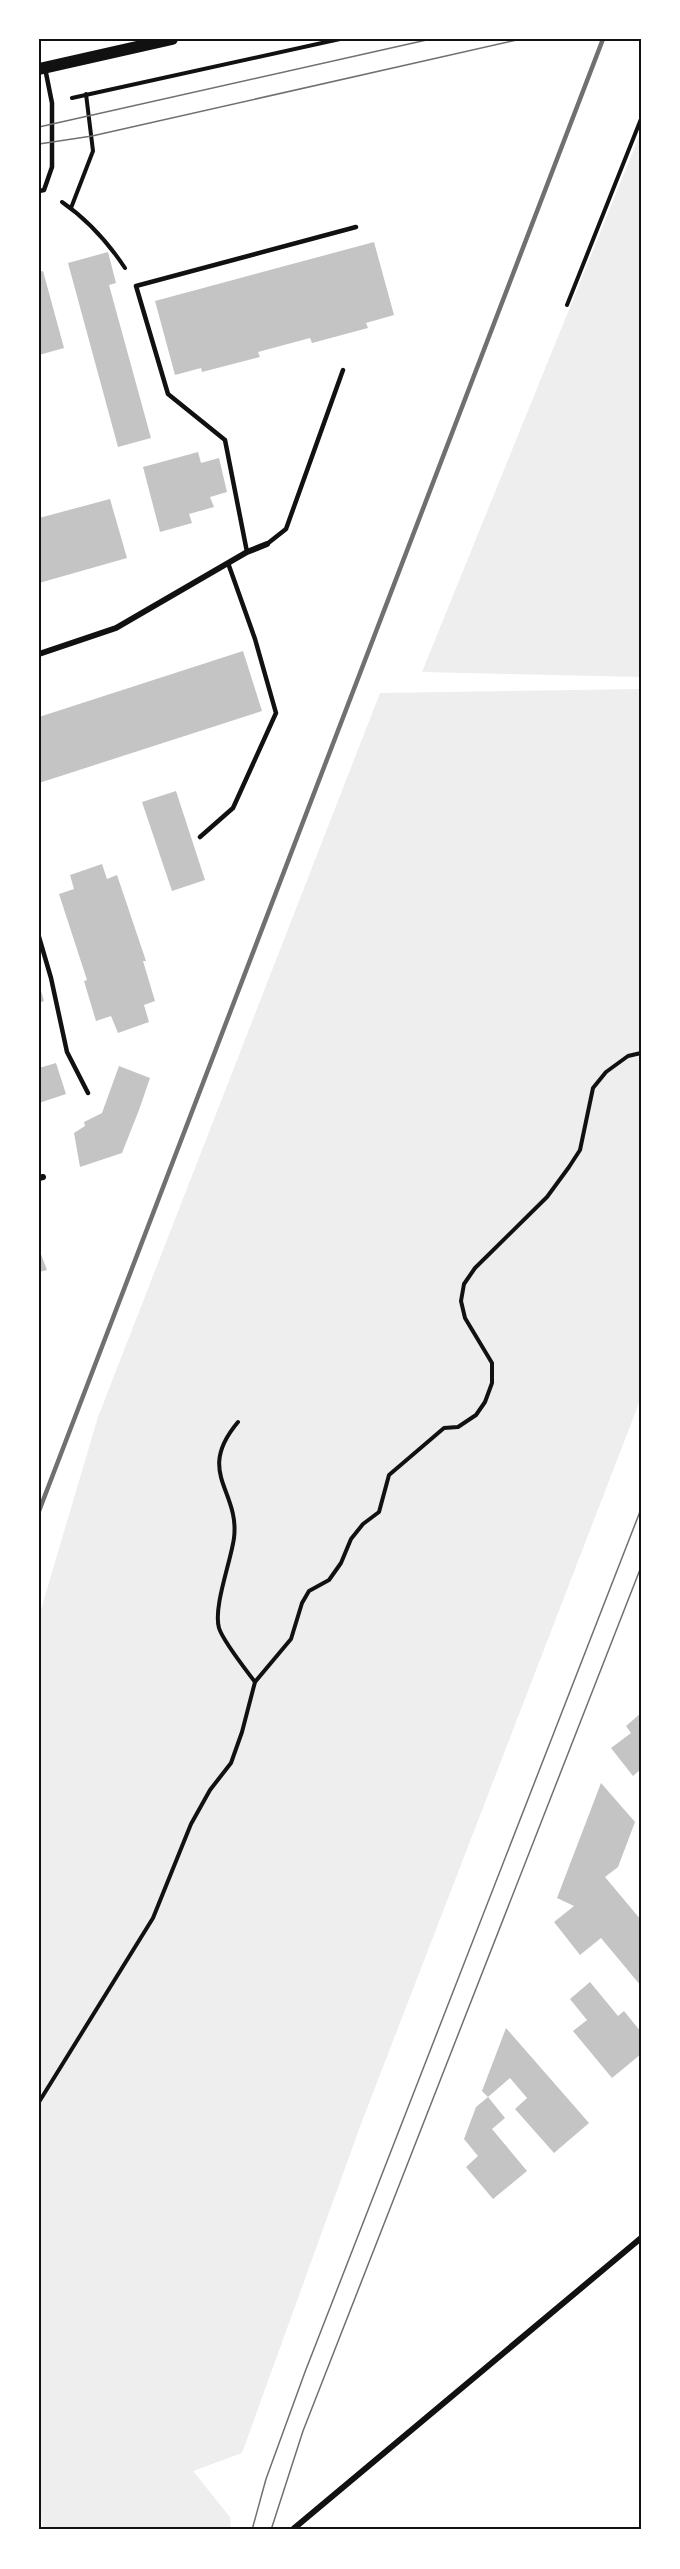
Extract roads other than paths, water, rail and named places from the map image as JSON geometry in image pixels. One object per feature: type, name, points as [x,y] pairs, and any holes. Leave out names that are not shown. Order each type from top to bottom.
[{"type":"main road","points":[[42,68],[172,39]]},
{"type":"street","points":[[39,654],[116,628],[228,562],[267,544]]},
{"type":"street","points":[[292,2530],[641,2238]]},
{"type":"lane","points":[[39,191],[44,190],[52,168],[52,102],[42,68]]},
{"type":"lane","points":[[247,552],[225,440],[168,394],[136,286],[356,227]]},
{"type":"lane","points":[[267,544],[286,529],[343,370]]},
{"type":"lane","points":[[200,837],[233,808],[276,713],[255,639],[228,562]]},
{"type":"lane","points":[[39,937],[67,1052],[88,1093]]},
{"type":"tram line","points":[[39,127],[431,39]]},
{"type":"tram line","points":[[39,144],[92,136],[521,39]]},
{"type":"tram line","points":[[252,2530],[266,2479],[305,2372],[641,1509]]},
{"type":"tram line","points":[[271,2530],[303,2431],[641,1567]]},
{"type":"railway","points":[[39,1511],[603,39]]}]
